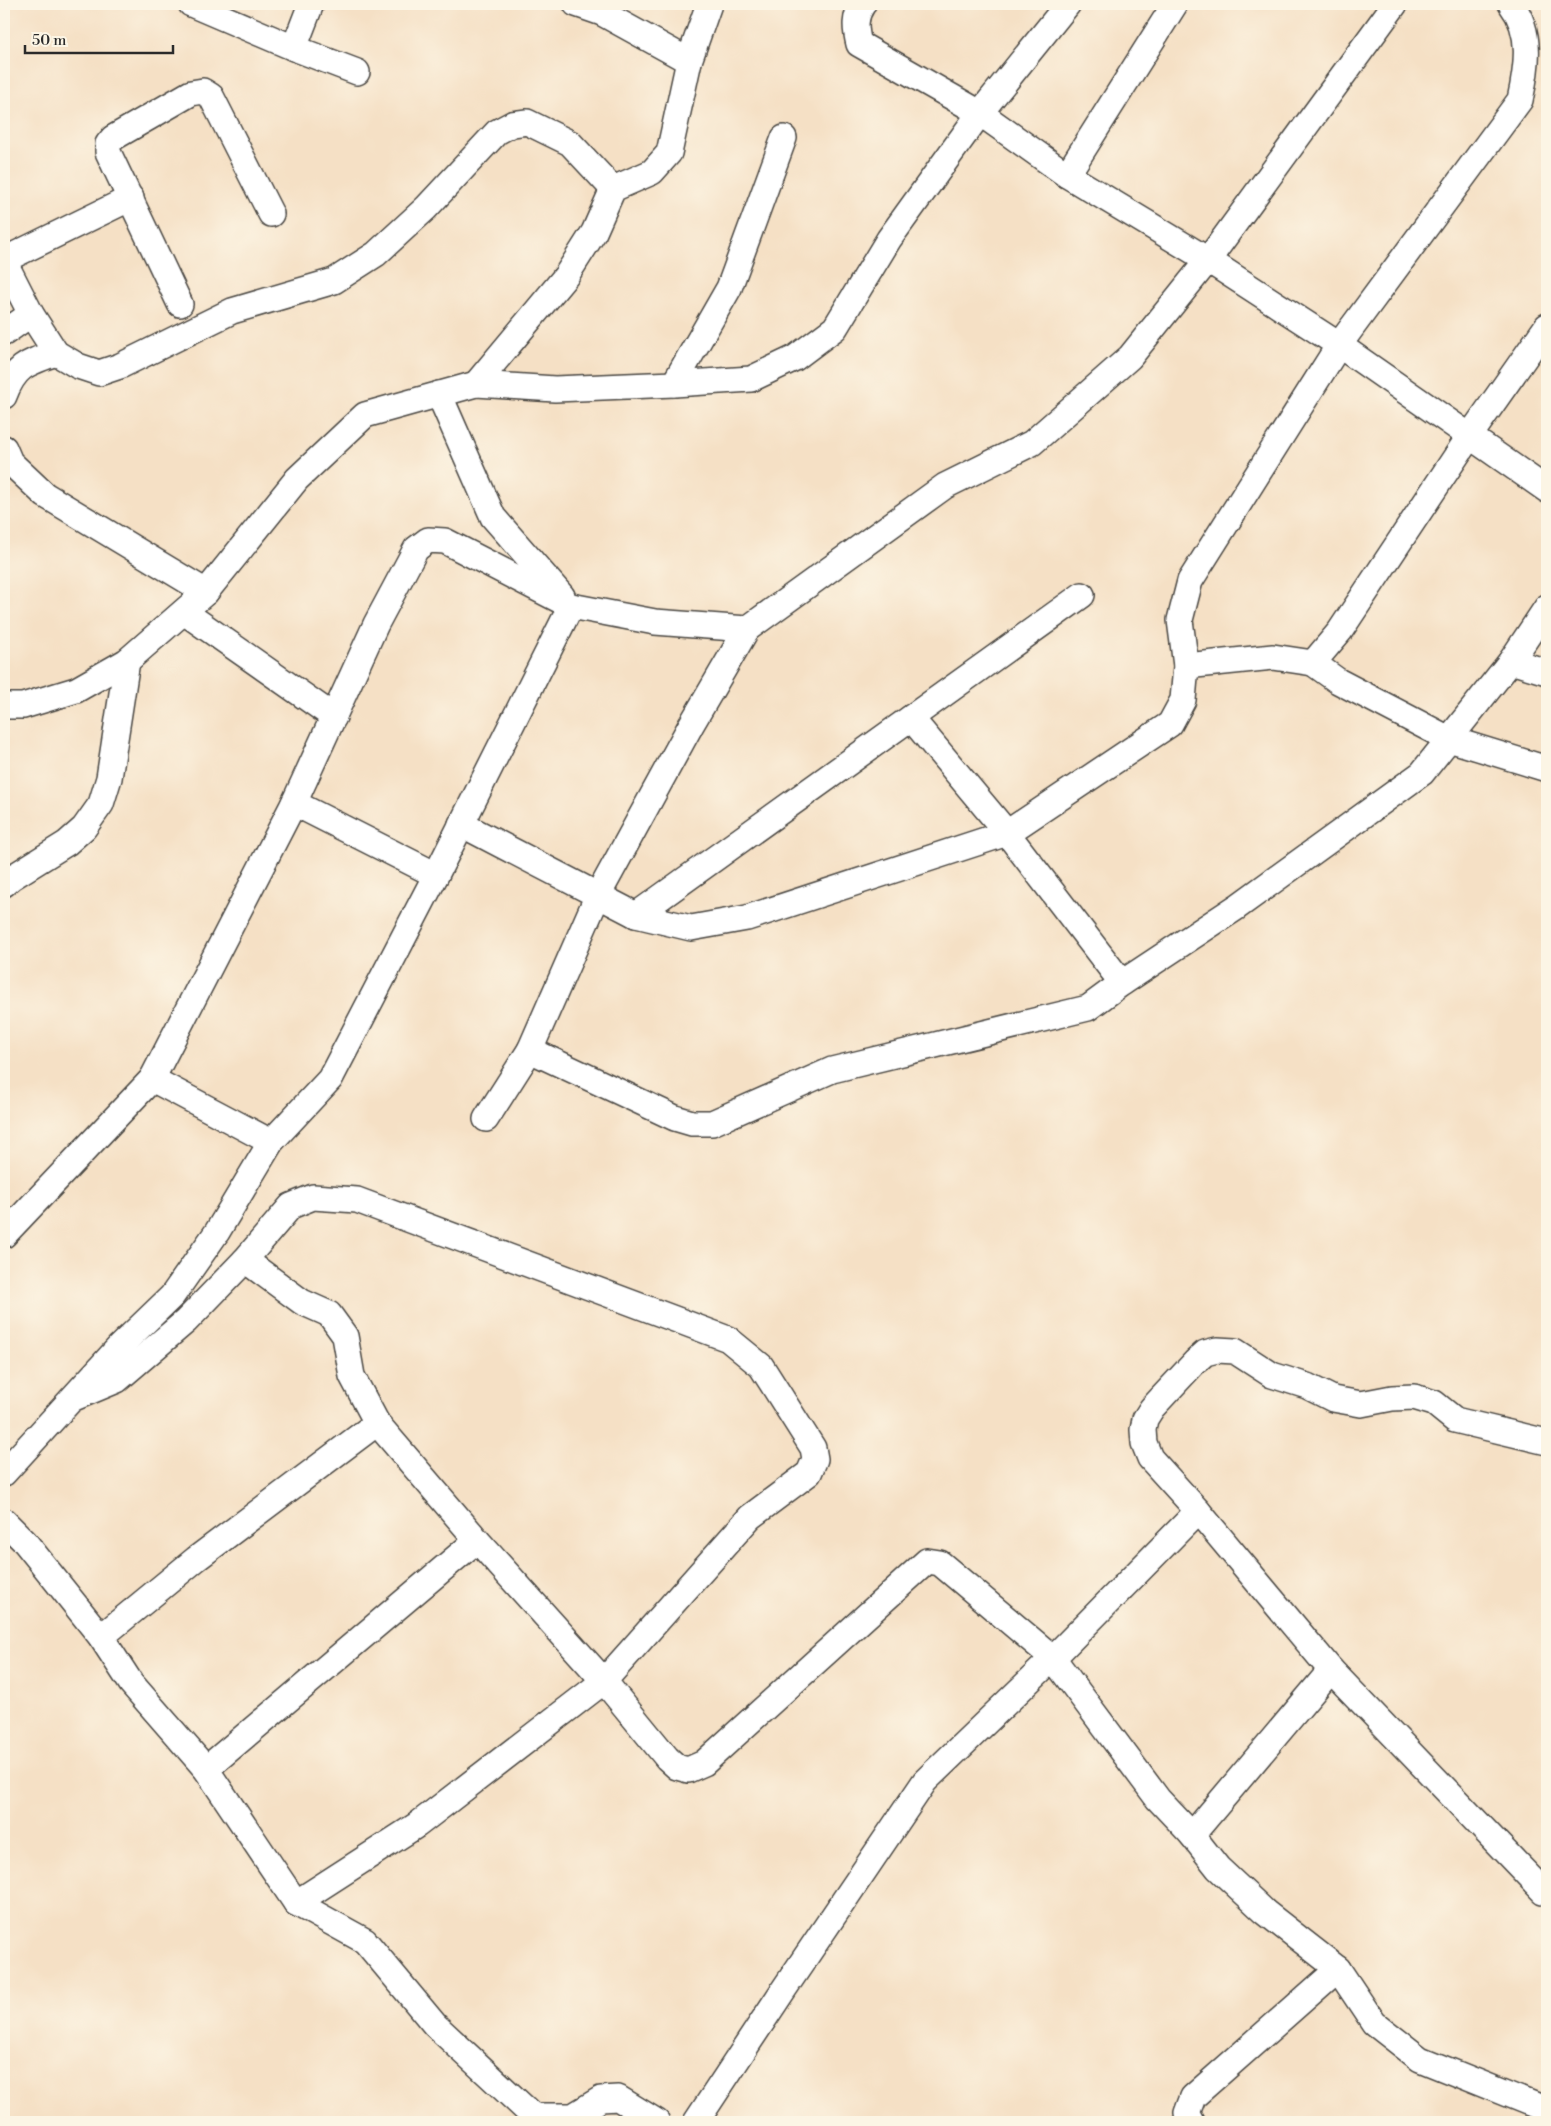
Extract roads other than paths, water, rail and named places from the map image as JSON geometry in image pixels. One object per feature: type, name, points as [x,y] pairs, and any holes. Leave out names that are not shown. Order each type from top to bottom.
[{"type":"street","points":[[191,4],[294,48],[357,72]]},
{"type":"street","points":[[294,48],[311,4]]},
{"type":"street","points":[[576,4],[602,13],[689,61]]},
{"type":"street","points":[[476,384],[566,276],[594,232],[613,189],[652,172],[668,153],[689,61],[709,4]]},
{"type":"street","points":[[863,4],[856,14],[855,29],[858,44],[980,113],[1067,175],[1208,260],[1338,345],[1547,490]]},
{"type":"street","points":[[4,706],[23,706],[76,690],[127,661],[206,592],[297,479],[365,415],[476,384],[555,389],[751,379],[795,358],[835,328],[889,238],[980,113],[1068,4]]},
{"type":"street","points":[[1067,175],[1175,4]]},
{"type":"street","points":[[486,1119],[530,1050],[597,897],[747,629],[945,486],[1032,443],[1130,357],[1208,260],[1394,4]]},
{"type":"street","points":[[461,824],[597,897],[636,915],[691,928],[747,918],[1007,833],[1170,724],[1184,700],[1186,666],[1180,620],[1190,581],[1338,345],[1520,100],[1526,71],[1526,40],[1515,10],[1510,4]]},
{"type":"street","points":[[180,304],[108,152],[108,144],[113,138],[191,93],[203,91],[211,96],[271,214]]},
{"type":"street","points":[[131,198],[4,260],[30,314],[56,353],[78,366],[99,373],[120,366],[232,311],[334,281],[376,254],[426,208],[497,132],[512,124],[527,122],[570,143],[613,189]]},
{"type":"street","points":[[674,384],[729,288],[784,138]]},
{"type":"street","points":[[4,332],[30,314]]},
{"type":"street","points":[[1313,663],[1340,631],[1469,437],[1547,326]]},
{"type":"street","points":[[4,396],[10,380],[26,363],[56,353]]},
{"type":"street","points":[[440,394],[493,517],[571,606]]},
{"type":"street","points":[[4,448],[10,462],[45,495],[206,592]]},
{"type":"street","points":[[4,1235],[152,1079],[294,803],[376,624],[416,549],[428,540],[445,541],[571,606],[655,622],[747,629]]},
{"type":"street","points":[[636,915],[1082,595]]},
{"type":"street","points":[[4,1473],[120,1346],[172,1296],[217,1232],[271,1142],[330,1078],[436,875],[571,606]]},
{"type":"street","points":[[530,1050],[675,1118],[692,1123],[712,1123],[832,1070],[1088,1008],[1122,983],[1237,907],[1422,773],[1511,661],[1547,607]]},
{"type":"street","points":[[184,612],[334,717]]},
{"type":"street","points":[[1186,666],[1273,657],[1313,663],[1338,681],[1449,739],[1547,769]]},
{"type":"street","points":[[6,880],[67,843],[84,828],[101,804],[110,778],[127,661]]},
{"type":"street","points":[[1511,661],[1547,672]]},
{"type":"street","points":[[911,718],[1007,833],[1122,983]]},
{"type":"street","points":[[294,803],[436,875]]},
{"type":"street","points":[[152,1079],[271,1142]]},
{"type":"street","points":[[74,1398],[117,1380],[186,1321],[245,1260],[291,1206],[313,1197],[357,1200],[728,1339],[761,1366],[813,1448],[814,1459],[808,1473],[750,1517],[604,1681],[416,1825],[296,1903]]},
{"type":"street","points":[[245,1260],[302,1302],[329,1314],[345,1336],[352,1376],[377,1423],[476,1540],[604,1681],[666,1758],[678,1767],[688,1770],[704,1763],[927,1561],[940,1563],[1052,1658],[1158,1799],[1192,1835],[1218,1868],[1265,1912],[1338,1969],[1374,2023],[1420,2059],[1537,2112]]},
{"type":"street","points":[[1543,1891],[1331,1670],[1198,1511],[1150,1458],[1144,1443],[1143,1430],[1145,1419],[1152,1408],[1205,1353],[1217,1350],[1235,1351],[1272,1375],[1307,1386],[1333,1399],[1360,1404],[1414,1396],[1434,1403],[1455,1420],[1547,1442]]},
{"type":"street","points":[[101,1637],[196,1558],[377,1423]]},
{"type":"street","points":[[696,2122],[925,1781],[1052,1658],[1198,1511]]},
{"type":"street","points":[[4,1521],[25,1542],[101,1637],[131,1684],[206,1769],[296,1903],[365,1941],[435,2025],[533,2116],[573,2116],[601,2099],[618,2098],[657,2122]]},
{"type":"street","points":[[206,1769],[476,1540]]},
{"type":"street","points":[[1192,1835],[1331,1670]]},
{"type":"street","points":[[1192,2122],[1187,2113],[1193,2097],[1338,1969]]}]
